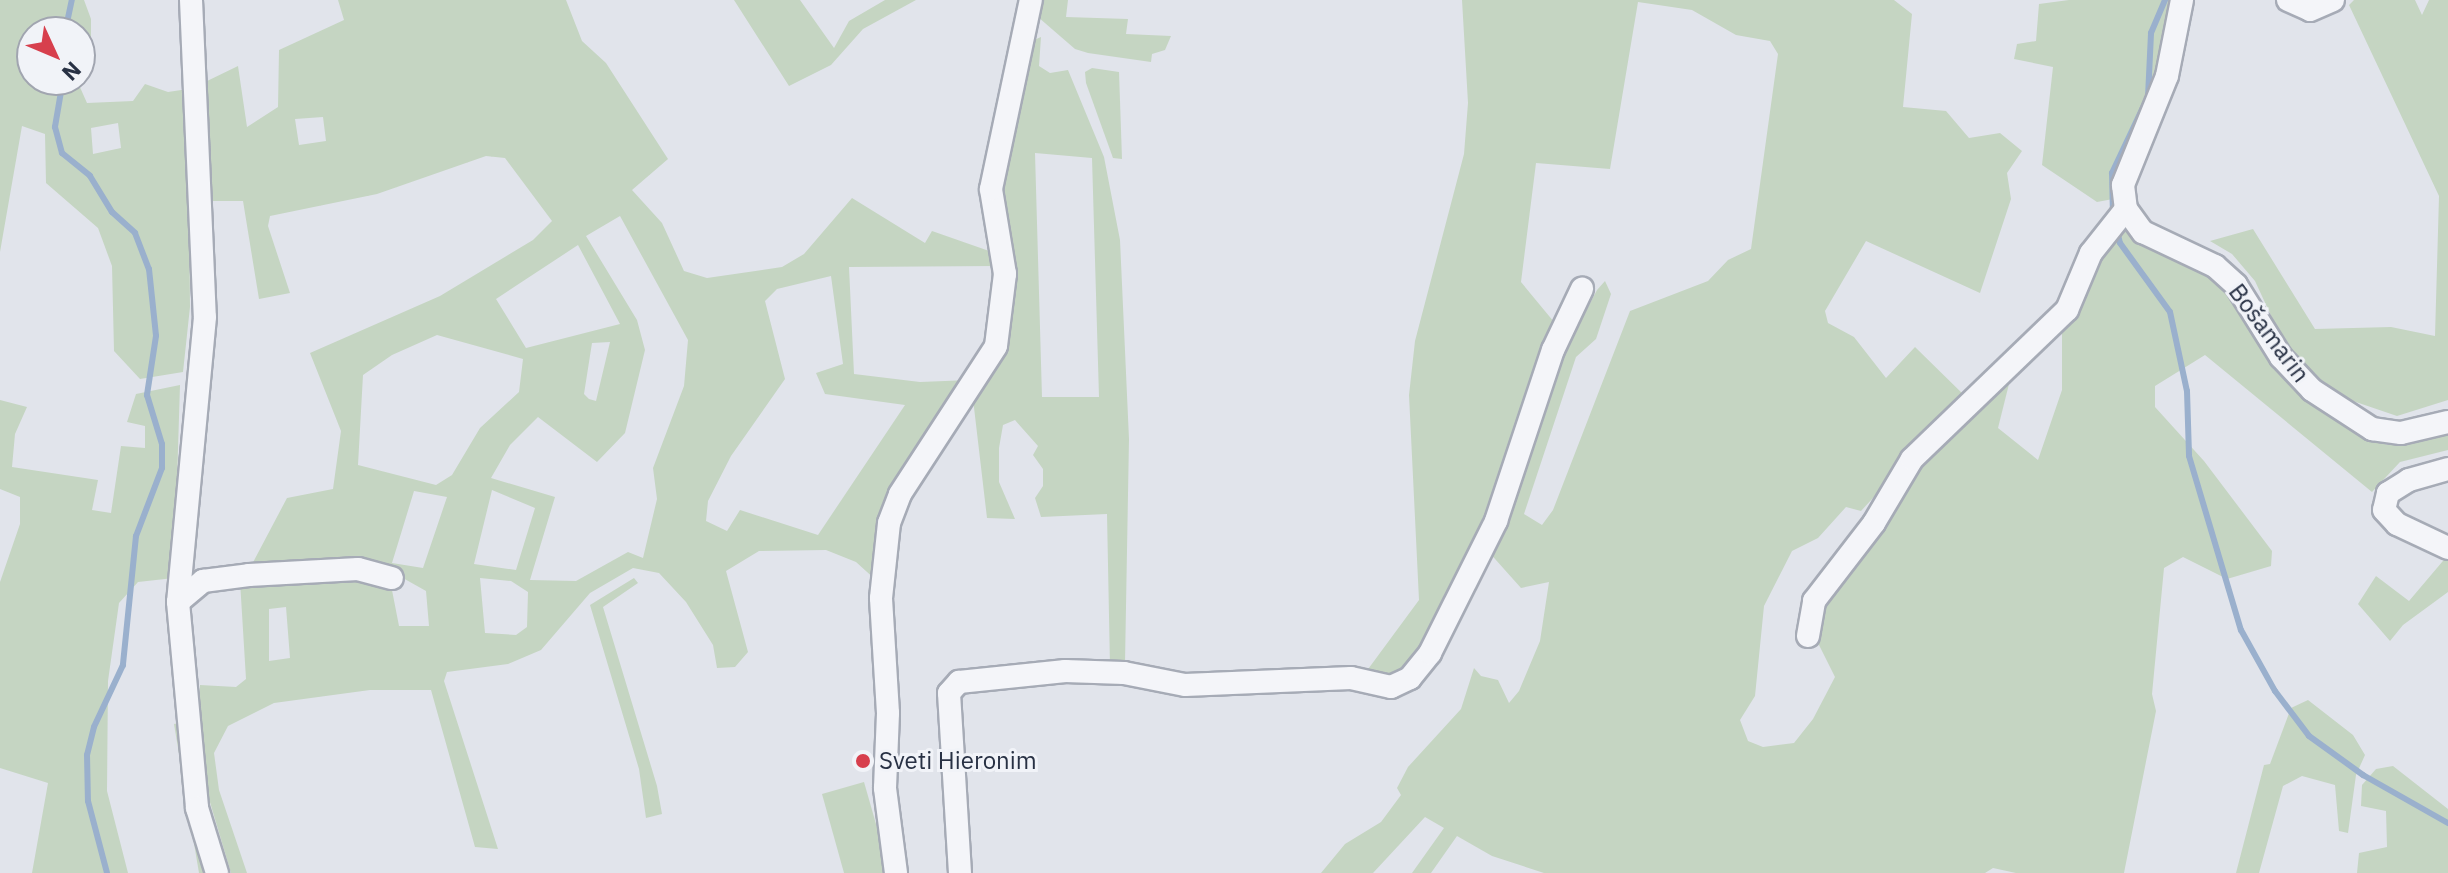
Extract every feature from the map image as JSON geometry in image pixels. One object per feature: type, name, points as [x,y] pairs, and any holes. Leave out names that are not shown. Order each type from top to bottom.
[{"type":"street","points":[[191,0],[205,317],[178,602],[197,808],[217,873]]},
{"type":"street","points":[[896,873],[885,788],[888,713],[881,598],[889,523],[906,485],[996,346],[1005,274],[991,189],[1031,0]]},
{"type":"street","points":[[1808,636],[1814,601],[1874,523],[1912,459],[2067,310],[2091,253],[2126,209],[2123,185],[2167,76],[2182,0]]},
{"type":"street","points":[[2288,0],[2310,10],[2333,0]]},
{"type":"street","name":"Bošamarin","points":[[2126,209],[2143,232],[2215,266],[2236,285],[2281,357],[2312,390],[2372,429],[2401,433],[2448,422]]},
{"type":"street","points":[[960,873],[949,693],[959,682],[1065,671],[1124,673],[1185,685],[1351,678],[1391,687],[1410,678],[1430,653],[1496,521],[1553,350],[1582,289]]},
{"type":"street","points":[[2448,469],[2398,486],[2388,493],[2384,510],[2397,524],[2448,548]]},
{"type":"street","points":[[178,602],[203,581],[249,575],[358,569],[392,578]]},
{"type":"green space","points":[[0,0],[84,0],[90,16],[16,16],[16,96],[84,96],[87,103],[133,101],[145,84],[168,92],[188,89],[190,307],[183,372],[140,379],[114,351],[112,266],[98,228],[46,183],[45,134],[22,126],[0,252]],"holes":[[[118,123],[121,148],[93,154],[91,128]]]},
{"type":"green space","points":[[338,0],[566,0],[582,41],[606,63],[668,159],[632,190],[662,223],[684,271],[707,278],[782,267],[804,254],[852,198],[925,243],[932,231],[992,252],[996,266],[849,267],[854,374],[920,382],[970,380],[917,451],[877,581],[856,562],[826,550],[759,551],[726,571],[748,652],[735,667],[717,668],[713,645],[686,602],[659,573],[633,568],[590,593],[541,650],[508,664],[447,672],[444,681],[498,849],[475,847],[431,690],[370,690],[274,703],[228,726],[214,753],[219,790],[247,873],[231,873],[204,782],[197,738],[200,685],[236,687],[246,679],[240,581],[346,575],[391,585],[399,626],[429,626],[426,591],[394,573],[250,568],[287,498],[333,489],[341,431],[310,353],[440,296],[533,240],[552,221],[505,158],[486,156],[377,194],[270,216],[268,226],[290,293],[259,299],[243,201],[203,201],[203,83],[238,66],[247,127],[278,107],[279,50],[344,20]],"holes":[[[323,117],[326,141],[299,145],[295,119]],[[620,216],[688,340],[684,386],[653,468],[657,499],[643,558],[628,552],[576,581],[530,580],[555,497],[491,478],[510,445],[538,417],[597,462],[625,433],[645,350],[637,320],[586,236]],[[578,245],[620,324],[526,348],[496,299]],[[831,276],[843,364],[816,373],[825,394],[905,405],[818,535],[740,510],[727,531],[706,521],[708,501],[731,456],[785,379],[765,301],[777,289]],[[437,335],[523,359],[519,392],[480,428],[452,475],[436,485],[358,465],[363,375],[392,355]],[[610,342],[596,401],[584,394],[592,343]],[[492,490],[535,508],[516,570],[474,564]],[[414,491],[447,497],[423,568],[392,563]],[[480,578],[511,581],[528,592],[527,627],[516,635],[485,633]],[[286,607],[290,658],[269,661],[269,609]]]},
{"type":"green space","points":[[734,0],[800,0],[834,48],[849,21],[885,0],[916,0],[863,29],[831,65],[789,86]]},
{"type":"green space","points":[[1039,0],[1068,0],[1066,17],[1128,19],[1126,34],[1171,36],[1165,50],[1152,54],[1151,62],[1088,53],[1075,49],[1038,17]]},
{"type":"green space","points":[[1462,0],[1894,0],[1912,14],[1903,107],[1946,111],[1969,138],[2000,133],[2022,151],[2007,173],[2011,199],[1980,293],[1866,241],[1825,311],[1828,323],[1854,337],[1886,378],[1915,347],[1966,397],[1861,511],[1846,507],[1818,538],[1792,551],[1764,606],[1755,696],[1740,720],[1748,741],[1763,747],[1794,743],[1813,719],[1835,677],[1819,645],[1822,610],[1914,461],[2012,372],[1998,428],[2038,460],[2062,390],[2062,331],[2106,229],[2117,217],[2219,274],[2285,378],[2339,420],[2387,445],[2448,430],[2448,450],[2400,462],[2372,492],[2205,355],[2155,386],[2155,407],[2204,461],[2272,551],[2271,566],[2227,579],[2183,557],[2164,568],[2152,694],[2156,711],[2124,873],[2016,873],[1993,868],[1985,873],[1544,873],[1492,856],[1457,836],[1431,873],[1412,873],[1444,828],[1425,817],[1373,873],[1321,873],[1345,844],[1381,822],[1401,795],[1397,788],[1408,767],[1461,709],[1474,668],[1481,676],[1498,680],[1509,703],[1519,691],[1540,641],[1549,582],[1521,588],[1487,550],[1550,380],[1597,290],[1605,281],[1611,294],[1596,339],[1576,357],[1524,514],[1542,525],[1553,510],[1630,311],[1708,281],[1728,260],[1751,249],[1778,54],[1770,41],[1736,35],[1692,10],[1638,2],[1610,169],[1536,163],[1521,282],[1554,322],[1502,491],[1426,651],[1393,681],[1363,676],[1419,600],[1409,395],[1415,341],[1464,154],[1468,103]]},
{"type":"green space","points":[[2069,0],[2173,0],[2160,81],[2130,142],[2113,199],[2097,202],[2042,165],[2053,67],[2014,59],[2017,44],[2036,41],[2039,4]]},
{"type":"green space","points":[[2354,0],[2415,0],[2422,15],[2429,0],[2448,0],[2448,400],[2397,416],[2350,400],[2314,375],[2280,335],[2255,281],[2232,254],[2210,241],[2253,229],[2315,329],[2391,327],[2435,336],[2439,196],[2349,5]]},
{"type":"green space","points":[[1041,37],[1039,66],[1050,73],[1068,70],[1104,157],[1120,240],[1129,439],[1125,663],[1110,667],[1107,514],[1041,517],[1035,498],[1043,486],[1043,469],[1033,455],[1038,446],[1015,420],[1003,425],[999,482],[1015,519],[987,518],[973,399],[985,381],[1008,232],[1003,186],[1021,105],[1027,43]],"holes":[[[1035,153],[1092,158],[1099,397],[1042,397]]]},
{"type":"green space","points":[[1092,68],[1119,72],[1122,159],[1113,158],[1086,83],[1085,72]]},
{"type":"green space","points":[[180,385],[174,578],[138,582],[119,603],[108,681],[107,791],[128,873],[32,873],[48,783],[0,768],[0,582],[20,524],[20,497],[0,489],[0,400],[27,407],[15,434],[12,467],[98,480],[92,510],[111,513],[121,446],[145,448],[145,426],[127,422],[136,394]]},
{"type":"green space","points":[[2448,555],[2448,592],[2403,625],[2390,641],[2358,604],[2376,576],[2409,601]]},
{"type":"green space","points":[[634,578],[638,583],[603,607],[657,786],[662,814],[646,818],[639,769],[590,605]]},
{"type":"green space","points":[[2308,700],[2353,735],[2365,755],[2356,775],[2348,833],[2339,831],[2335,785],[2302,776],[2283,786],[2259,873],[2236,873],[2264,765],[2270,764],[2291,708]]},
{"type":"green space","points":[[184,722],[215,873],[199,873],[174,724]]},
{"type":"green space","points":[[2393,766],[2448,809],[2448,873],[2357,873],[2359,853],[2387,847],[2386,811],[2361,806],[2362,785],[2376,769]]},
{"type":"green space","points":[[864,782],[890,873],[844,873],[822,794]]},
{"type":"waterway","points":[[68,16],[72,0]]},
{"type":"waterway","points":[[2113,216],[2112,173],[2148,97],[2151,33],[2165,0]]},
{"type":"waterway","points":[[60,96],[55,127],[62,153],[90,176],[112,212],[135,233],[149,269],[156,336],[147,395],[162,444],[162,468],[136,536],[123,665],[94,727],[87,755],[88,801],[107,873]]},
{"type":"waterway","points":[[2117,231],[2120,243],[2170,312],[2187,391],[2189,456],[2241,630],[2275,691],[2309,736],[2363,775],[2448,823]]},
{"type":"place","name":"Sveti Hieronim","points":[[863,761]]}]
